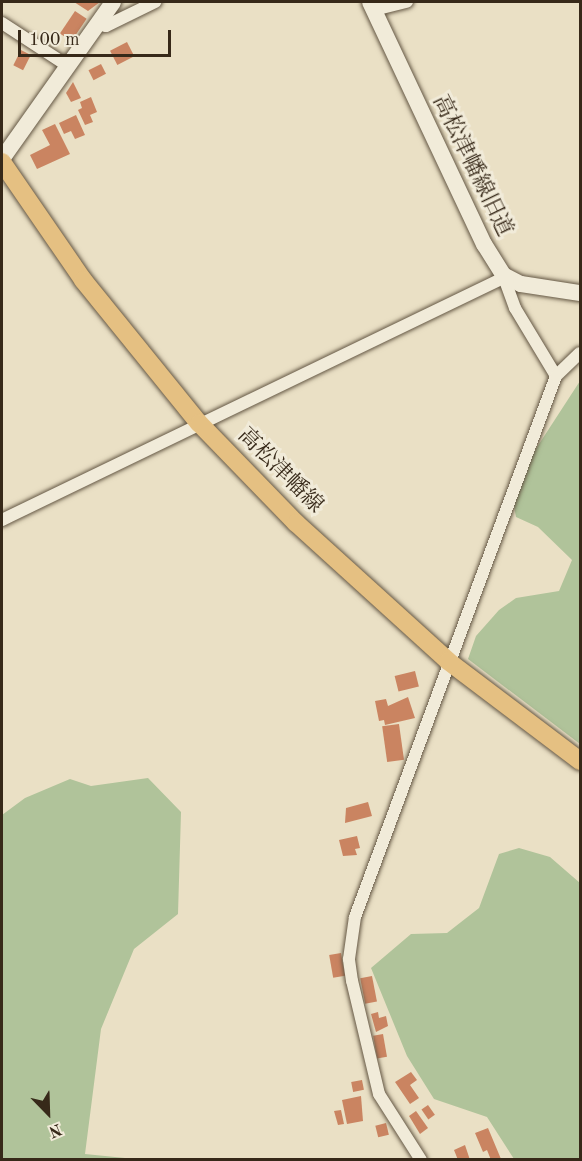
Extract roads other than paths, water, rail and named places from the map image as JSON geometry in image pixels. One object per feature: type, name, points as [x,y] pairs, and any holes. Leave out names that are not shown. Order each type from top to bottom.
[{"type":"main road","name":"高松津幡線","points":[[2,160],[82,280],[199,423],[296,523],[448,661],[580,761]]},
{"type":"street","points":[[2,160],[113,2]]},
{"type":"street","points":[[97,24],[106,26],[154,2]]},
{"type":"street","points":[[372,6],[406,2]]},
{"type":"street","name":"高松津幡線旧道","points":[[372,6],[484,244],[502,277]]},
{"type":"street","points":[[2,23],[68,66]]},
{"type":"street","points":[[2,520],[502,277],[520,284],[580,293]]},
{"type":"street","points":[[502,277],[556,376]]},
{"type":"street","points":[[421,1160],[379,1094],[349,959],[355,917],[448,661],[556,376],[580,353]]}]
